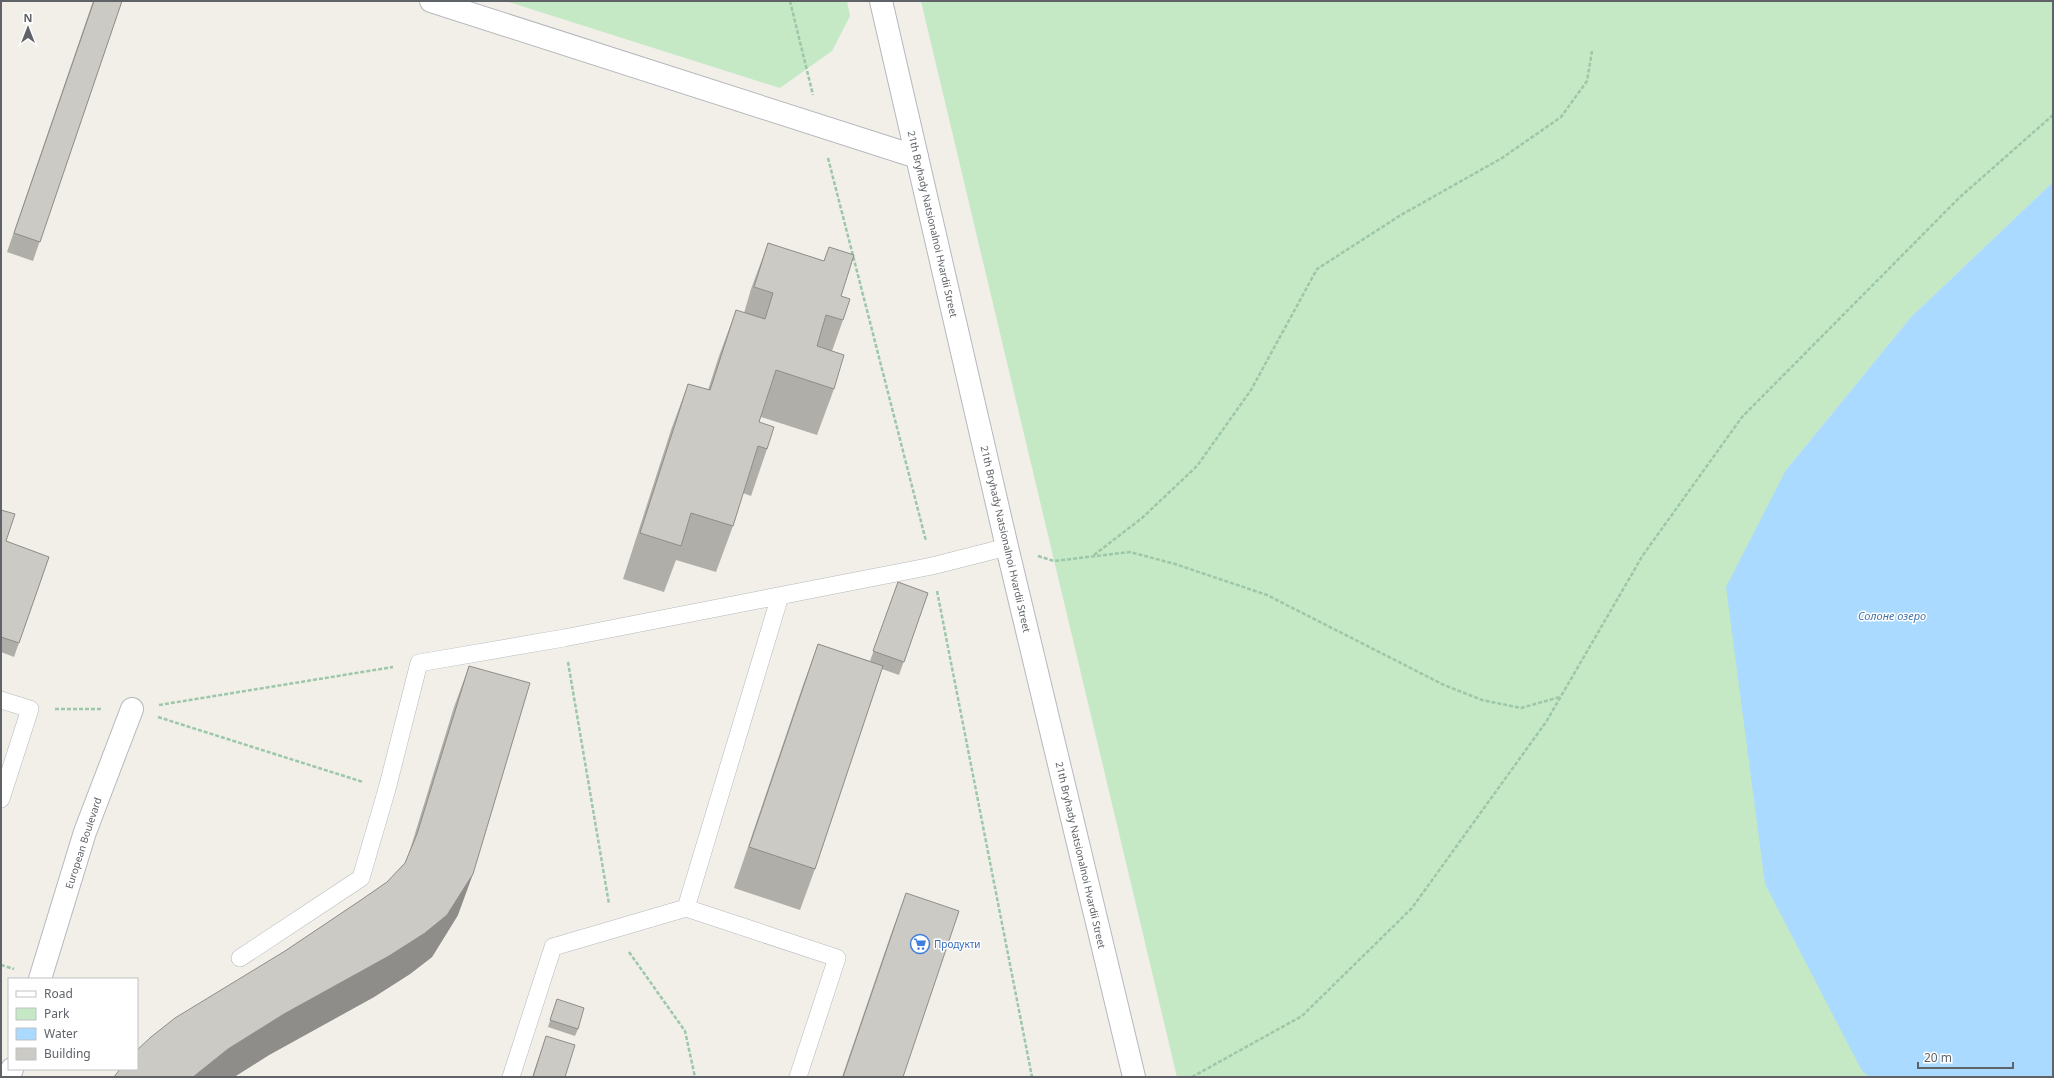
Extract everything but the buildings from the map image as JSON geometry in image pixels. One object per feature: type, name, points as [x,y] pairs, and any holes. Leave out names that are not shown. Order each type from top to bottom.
[{"type":"street","points":[[431,1],[918,157]]},
{"type":"street","name":"21th Bryhady Natsionalnoi Hvardii Street","points":[[881,1],[1007,547],[1134,1077]]},
{"type":"street","name":"European Boulevard","points":[[40,978],[85,832],[132,709]]},
{"type":"lane","points":[[240,958],[362,878],[387,789],[419,662],[564,638],[780,596],[932,566],[1007,547]]},
{"type":"lane","points":[[686,908],[780,596]]},
{"type":"lane","points":[[1,700],[30,709],[1,798]]},
{"type":"lane","points":[[511,1077],[553,947],[686,908],[837,958],[798,1077]]},
{"type":"path","points":[[790,1],[932,566],[1032,1077]]},
{"type":"path","points":[[1094,555],[1142,518],[1197,466],[1251,390],[1317,269],[1401,215],[1502,158],[1561,117],[1587,81],[1592,51]]},
{"type":"path","points":[[1192,1077],[1302,1016],[1412,908],[1546,722],[1643,555],[1742,417],[1960,197],[2053,115]]},
{"type":"path","points":[[1007,547],[1054,561],[1094,555],[1130,552],[1175,564],[1267,595],[1444,685],[1482,700],[1521,708],[1561,697]]},
{"type":"path","points":[[564,638],[613,929],[686,1032],[695,1077]]},
{"type":"path","points":[[30,709],[132,709],[419,662]]},
{"type":"path","points":[[132,709],[387,789]]},
{"type":"green space","points":[[506,1],[847,1],[850,16],[832,51],[780,88]]},
{"type":"green space","points":[[921,1],[2053,1],[2053,182],[1911,317],[1786,470],[1862,1071],[1869,1077],[1177,1077]]},
{"type":"water","name":"Солоне озеро","points":[[2053,182],[2053,1077],[1869,1077],[1862,1071],[1765,884],[1726,587],[1786,470],[1911,317]]},
{"type":"place","name":"Продукти","points":[[920,944]]}]
